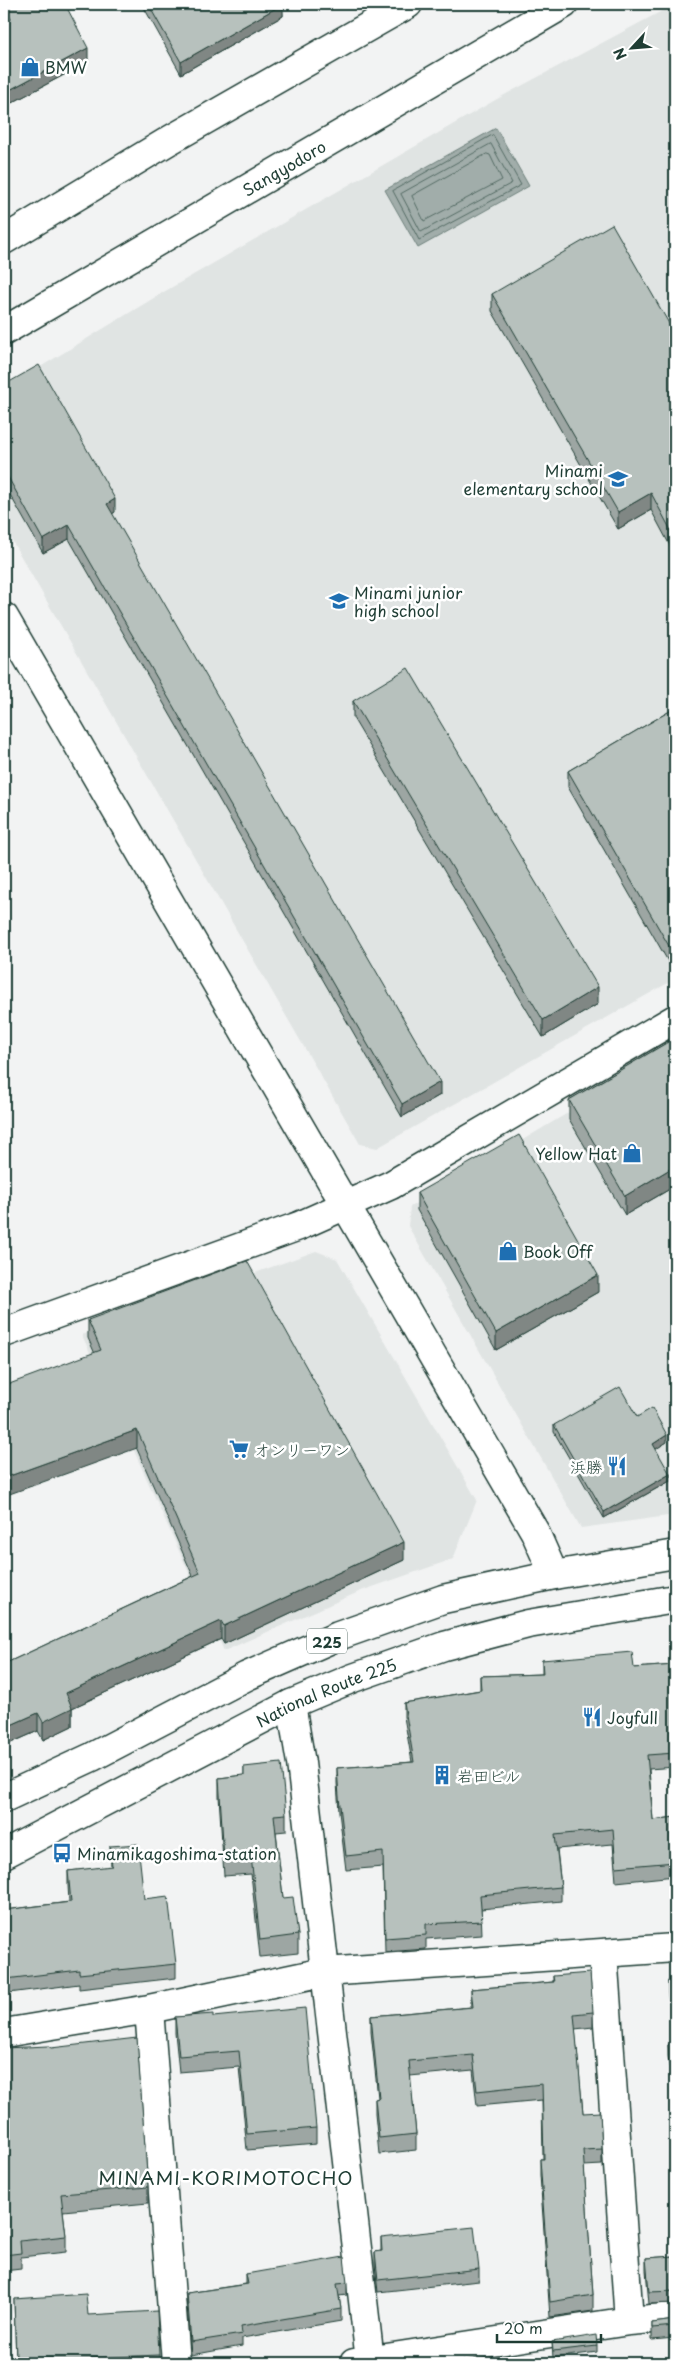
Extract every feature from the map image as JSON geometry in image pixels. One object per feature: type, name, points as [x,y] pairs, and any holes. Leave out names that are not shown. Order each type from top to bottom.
[{"type":"main road","points":[[4,240],[170,140],[408,4]]},
{"type":"main road","name":"Sangyodoro","points":[[4,331],[564,4]]},
{"type":"main road","points":[[4,617],[535,1532],[554,1575]]},
{"type":"main road","points":[[4,1333],[286,1231],[391,1186],[675,1018]]},
{"type":"main road","name":"225","points":[[4,1798],[92,1757],[247,1676],[338,1636],[443,1599],[554,1575],[675,1554]]},
{"type":"main road","name":"National Route 225","points":[[4,1854],[292,1704],[353,1678],[444,1646],[528,1624],[675,1599]]},
{"type":"main road","points":[[292,1704],[301,1762],[324,1972],[362,2362],[629,2321],[675,2317]]},
{"type":"main road","points":[[4,2033],[149,2008],[324,1972],[675,1948]]},
{"type":"main road","points":[[603,1953],[629,2321]]},
{"type":"main road","points":[[149,2008],[176,2363]]},
{"type":"shaded area","name":"Minami junior high school","points":[[675,4],[675,979],[377,1148],[360,1144],[4,527],[4,389],[162,293],[497,99]]},
{"type":"shaded area","points":[[675,1049],[675,1515],[581,1528],[408,1226],[410,1207]]},
{"type":"shaded area","name":"オンリーワン","points":[[316,1251],[337,1259],[477,1500],[453,1559],[361,1591],[224,1651],[82,1335]]},
{"type":"water","points":[[496,128],[529,186],[418,248],[385,190]]},
{"type":"building","points":[[4,4],[65,4],[88,48],[4,93],[4,23],[11,19]]},
{"type":"building","points":[[148,4],[283,4],[181,62]]},
{"type":"building","points":[[612,224],[675,334],[675,538],[651,493],[618,512],[492,294]]},
{"type":"building","points":[[39,365],[115,499],[107,504],[440,1082],[402,1104],[69,525],[43,540],[4,470],[4,385]]},
{"type":"building","points":[[408,668],[598,987],[543,1020],[353,701]]},
{"type":"building","points":[[675,708],[675,943],[669,946],[568,771]]},
{"type":"building","name":"Yellow Hat","points":[[675,1038],[675,1166],[625,1196],[569,1100]]},
{"type":"building","name":"Book Off","points":[[519,1135],[598,1275],[496,1333],[417,1193]]},
{"type":"building","name":"オンリーワン","points":[[247,1261],[404,1542],[224,1626],[221,1621],[66,1693],[72,1708],[43,1722],[38,1713],[4,1728],[4,1664],[200,1573],[137,1430],[4,1478],[4,1386],[101,1350],[88,1320]]},
{"type":"building","name":"浜勝","points":[[620,1387],[637,1417],[652,1408],[667,1435],[653,1444],[670,1474],[604,1512],[554,1425]]},
{"type":"building","points":[[632,1652],[634,1668],[675,1665],[675,1753],[647,1755],[653,1820],[675,1817],[675,1862],[616,1867],[613,1829],[555,1835],[561,1887],[480,1895],[482,1921],[426,1924],[426,1935],[385,1938],[383,1852],[346,1856],[337,1768],[414,1762],[404,1703],[481,1690],[480,1676],[543,1674],[542,1660]]},
{"type":"building","points":[[281,1763],[286,1814],[274,1815],[283,1898],[293,1897],[298,1935],[260,1940],[251,1856],[224,1859],[219,1778],[244,1775],[244,1767]]},
{"type":"building","points":[[138,1844],[144,1899],[168,1896],[176,1964],[79,1974],[79,1970],[6,1979],[10,1998],[4,1999],[4,1910],[71,1902],[68,1871],[112,1866],[110,1846]]},
{"type":"building","points":[[590,1973],[593,2012],[574,2014],[583,2113],[600,2112],[602,2149],[583,2150],[593,2295],[550,2302],[540,2159],[544,2159],[542,2084],[477,2091],[473,2055],[409,2061],[416,2134],[379,2138],[375,2099],[379,2098],[371,2016],[473,2007],[471,1989],[554,1982],[553,1976]]},
{"type":"building","points":[[668,1981],[675,1981],[675,2083],[673,2084],[668,2045],[673,2044]]},
{"type":"building","points":[[305,2008],[316,2128],[247,2134],[239,2051],[179,2056],[175,2017],[213,2014],[213,2017]]},
{"type":"building","points":[[137,2038],[148,2187],[61,2194],[66,2236],[20,2241],[21,2253],[4,2255],[4,2048],[48,2046],[51,2048]]},
{"type":"building","points":[[474,2227],[479,2269],[378,2280],[375,2252],[382,2251],[381,2237]]},
{"type":"building","points":[[675,2256],[675,2291],[649,2292],[646,2258]]},
{"type":"building","points":[[344,2257],[347,2283],[337,2284],[341,2309],[241,2326],[242,2334],[191,2342],[187,2293],[248,2284],[246,2274]]},
{"type":"building","points":[[86,2294],[88,2315],[157,2311],[159,2355],[91,2358],[91,2363],[52,2363],[52,2358],[16,2359],[14,2299]]},
{"type":"building","points":[[675,2320],[675,2326],[652,2328],[652,2323]]},
{"type":"building","points":[[596,2335],[597,2346],[553,2351],[552,2342]]},
{"type":"place","name":"BMW","points":[[30,67]]},
{"type":"place","name":"Minami elementary school","points":[[618,479]]},
{"type":"place","name":"Minami junior high school","points":[[339,601]]},
{"type":"place","name":"Yellow Hat","points":[[632,1153]]},
{"type":"place","name":"Book Off","points":[[508,1251]]},
{"type":"place","name":"オンリーワン","points":[[239,1449]]},
{"type":"place","name":"浜勝","points":[[617,1466]]},
{"type":"place","name":"Joyfull","points":[[592,1717]]},
{"type":"place","name":"岩田ビル","points":[[442,1775]]},
{"type":"place","name":"Minamikagoshima-station","points":[[62,1853]]},
{"type":"district","name":"MINAMI-KORIMOTOCHO","points":[[226,2177]]}]
